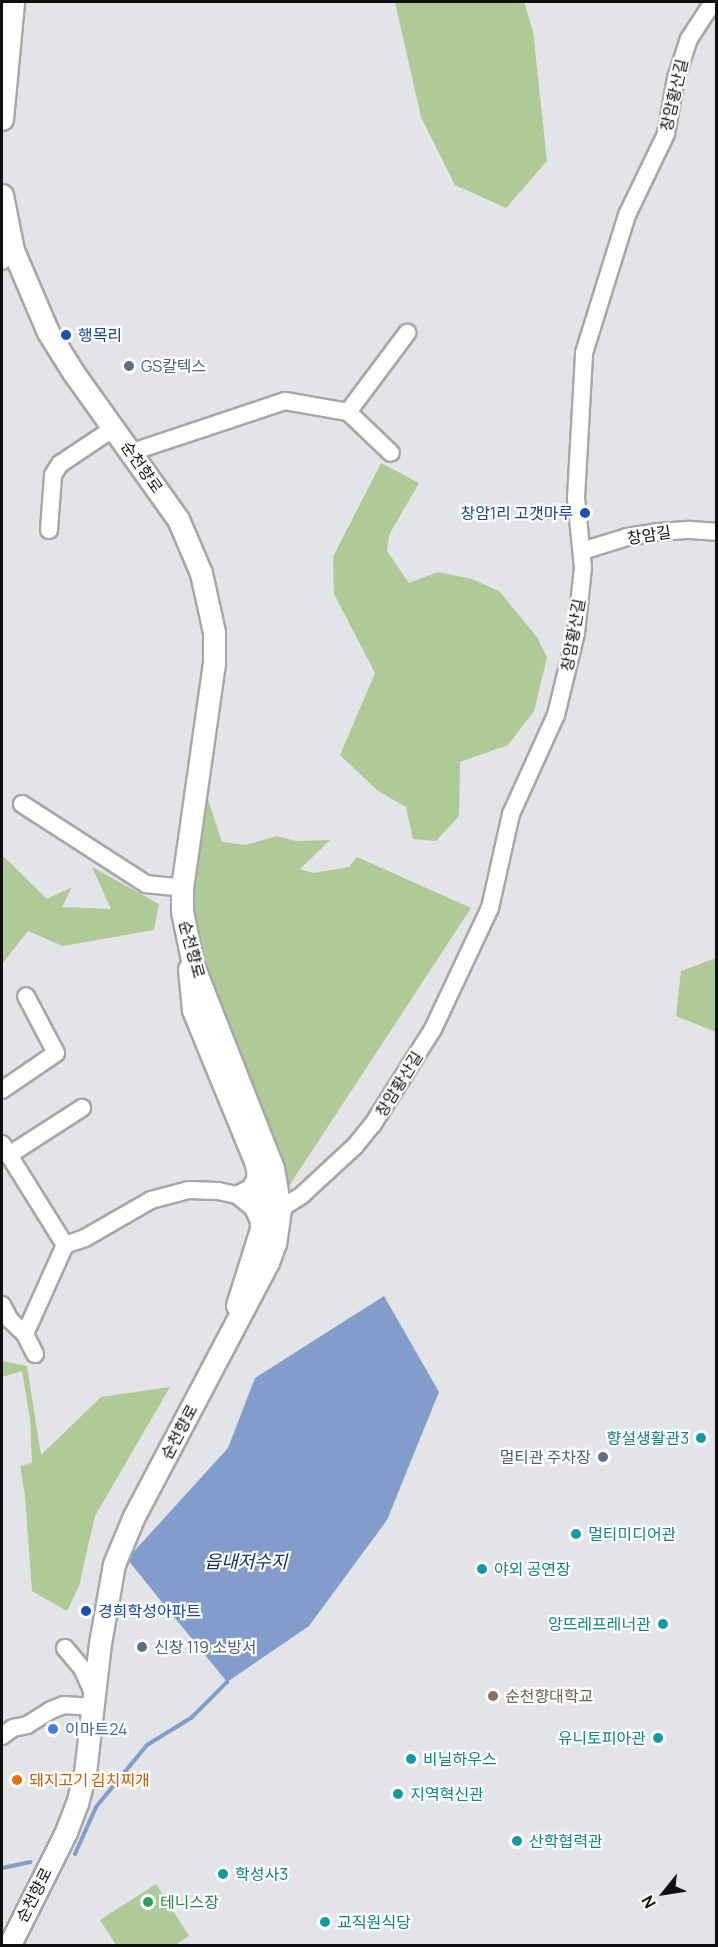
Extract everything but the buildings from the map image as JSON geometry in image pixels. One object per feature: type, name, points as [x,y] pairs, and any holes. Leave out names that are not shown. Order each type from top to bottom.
[{"type":"main road","points":[[2,119],[3,75],[13,2]]},
{"type":"main road","name":"순천향로","points":[[2,195],[7,256],[48,332],[177,519],[191,545],[201,573],[214,632],[211,693],[182,888],[186,939],[273,1168],[280,1209],[275,1243],[268,1262],[134,1516],[114,1564],[77,1803],[66,1832],[9,1946]]},
{"type":"main road","points":[[186,939],[193,1010],[255,1161],[262,1205],[261,1229],[244,1276],[228,1340]]},
{"type":"street","name":"창암황산길","points":[[280,1209],[302,1195],[355,1146],[373,1124],[433,1029],[481,931],[498,883],[516,800],[548,734],[562,695],[576,633],[582,551],[576,498],[585,353],[627,215],[666,134],[676,78],[689,39],[713,2]]},
{"type":"street","points":[[348,412],[407,333]]},
{"type":"street","points":[[132,453],[285,401],[348,412],[391,453]]},
{"type":"street","points":[[50,530],[53,475],[60,464],[114,428]]},
{"type":"street","name":"창암길","points":[[582,551],[627,537],[658,532],[690,530],[717,532]]},
{"type":"street","points":[[22,804],[146,884],[182,888]]},
{"type":"street","points":[[2,1090],[57,1053],[26,996]]},
{"type":"street","points":[[64,1245],[5,1149],[82,1108]]},
{"type":"street","points":[[237,1195],[250,1188],[255,1180],[255,1161]]},
{"type":"street","points":[[25,1334],[64,1245],[85,1238],[151,1200],[189,1190],[218,1191],[237,1195],[253,1208],[261,1229]]},
{"type":"street","points":[[2,1305],[10,1320],[25,1334],[35,1354]]},
{"type":"street","points":[[2,1736],[13,1728],[27,1725],[64,1705],[94,1702],[82,1668],[64,1648]]},
{"type":"green space","points":[[395,2],[524,2],[533,31],[547,161],[506,208],[455,185],[421,117]]},
{"type":"green space","points":[[381,463],[419,483],[389,535],[387,551],[409,583],[438,572],[472,579],[499,591],[537,637],[547,657],[534,711],[508,745],[460,762],[459,816],[436,841],[413,839],[406,807],[378,791],[340,755],[375,673],[334,594],[333,557]]},
{"type":"green space","points":[[206,793],[222,842],[246,845],[277,836],[296,841],[330,840],[300,869],[313,873],[349,867],[357,857],[471,908],[289,1186],[197,948],[191,886]]},
{"type":"green space","points":[[2,855],[47,899],[72,887],[62,907],[111,909],[92,867],[159,904],[154,930],[63,946],[28,931],[2,964]]},
{"type":"green space","points":[[716,958],[716,1032],[676,1016],[681,971]]},
{"type":"green space","points":[[2,1361],[27,1366],[41,1455],[101,1397],[170,1387],[95,1516],[79,1586],[67,1611],[32,1591],[25,1496],[20,1466],[32,1463],[30,1419],[22,1371],[2,1377]]},
{"type":"green space","name":"테니스장","points":[[156,1884],[189,1936],[175,1945],[116,1945],[100,1920]]},
{"type":"water","name":"읍내저수지","points":[[384,1296],[439,1392],[387,1520],[309,1626],[227,1682],[127,1559],[228,1448],[255,1378]]},
{"type":"waterway","points":[[75,1854],[96,1807],[147,1745],[191,1718],[227,1682]]},
{"type":"waterway","points":[[2,1868],[30,1862]]},
{"type":"place","name":"행목리","points":[[66,335]]},
{"type":"place","name":"GS칼텍스","points":[[129,366]]},
{"type":"place","name":"창암1리 고갯마루","points":[[585,513]]},
{"type":"place","name":"향설생활관3","points":[[701,1438]]},
{"type":"place","name":"멀티관 주차장","points":[[603,1457]]},
{"type":"place","name":"멀티미디어관","points":[[576,1534]]},
{"type":"place","name":"야외 공연장","points":[[482,1569]]},
{"type":"place","name":"경희학성아파트","points":[[86,1611]]},
{"type":"place","name":"앙뜨레프레너관","points":[[663,1624]]},
{"type":"place","name":"신창 119 소방서","points":[[142,1647]]},
{"type":"place","name":"순천향대학교","points":[[493,1696]]},
{"type":"place","name":"이마트24","points":[[53,1729]]},
{"type":"place","name":"유니토피아관","points":[[658,1738]]},
{"type":"place","name":"비닐하우스","points":[[411,1759]]},
{"type":"place","name":"돼지고기 김치찌개","points":[[17,1780]]},
{"type":"place","name":"지역혁신관","points":[[398,1794]]},
{"type":"place","name":"산학협력관","points":[[517,1841]]},
{"type":"place","name":"학성사3","points":[[223,1874]]},
{"type":"place","name":"테니스장","points":[[148,1902]]},
{"type":"place","name":"교직원식당","points":[[325,1922]]}]
